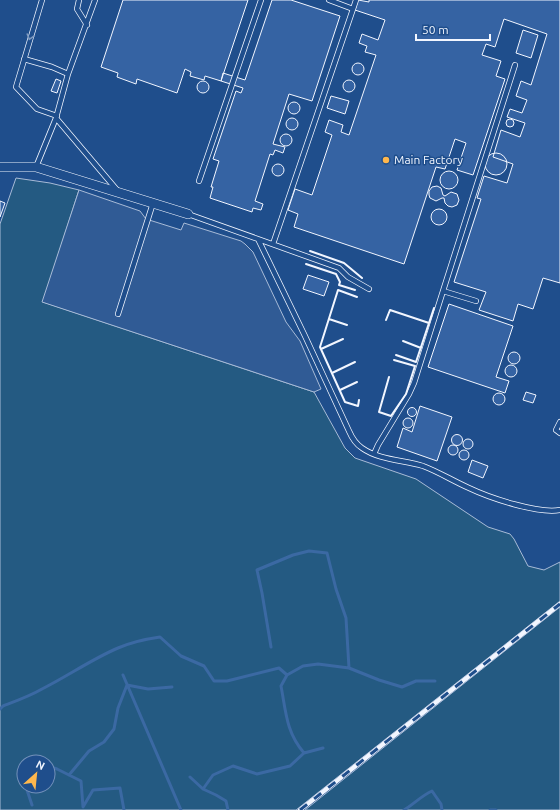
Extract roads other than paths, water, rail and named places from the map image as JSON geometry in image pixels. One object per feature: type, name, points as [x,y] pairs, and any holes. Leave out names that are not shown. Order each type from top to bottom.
[{"type":"street","points":[[0,167],[36,167],[188,214]]},
{"type":"lane","points":[[42,0],[16,86],[36,109],[57,117],[120,193]]},
{"type":"lane","points":[[79,0],[77,9],[87,25]]},
{"type":"lane","points":[[36,167],[57,117],[68,74],[95,0]]},
{"type":"lane","points":[[199,181],[260,0]]},
{"type":"lane","points":[[329,0],[353,9]]},
{"type":"lane","points":[[273,244],[356,0]]},
{"type":"lane","points":[[24,60],[52,67],[68,74]]},
{"type":"lane","points":[[374,454],[412,389],[515,65]]},
{"type":"lane","points":[[118,314],[153,203]]},
{"type":"lane","points":[[188,214],[339,268],[348,277],[369,289]]},
{"type":"lane","points":[[258,239],[349,432],[361,448],[374,454],[410,462],[437,471],[470,489],[508,502],[535,509],[548,511],[560,510]]},
{"type":"lane","points":[[443,291],[476,301]]},
{"type":"lane","points":[[560,422],[556,430],[560,433]]},
{"type":"waterway","points":[[271,647],[257,570],[293,555],[309,551],[327,553],[336,589],[346,618],[349,668]]},
{"type":"waterway","points":[[0,709],[3,706],[37,692],[118,648],[139,641],[160,637],[181,656],[204,666],[214,681],[227,681],[279,668],[287,675]]},
{"type":"waterway","points":[[304,753],[290,729],[281,686],[287,675],[303,666],[318,664],[349,668],[402,687],[416,681],[435,681]]},
{"type":"waterway","points":[[123,675],[181,810]]},
{"type":"waterway","points":[[69,775],[89,751],[104,742],[114,729],[118,708],[127,685],[148,689],[172,687]]},
{"type":"waterway","points":[[203,789],[213,775],[233,766],[257,774],[290,766],[304,753],[323,748]]},
{"type":"waterway","points":[[56,769],[81,781],[83,807],[93,790],[120,788],[124,810]]},
{"type":"waterway","points":[[190,777],[203,789],[226,801],[228,810]]},
{"type":"waterway","points":[[404,810],[432,791],[441,804],[442,810]]},
{"type":"waterway","points":[[28,794],[32,805]]},
{"type":"waterway","points":[[490,810],[496,810]]},
{"type":"railway","points":[[300,810],[560,604]]},
{"type":"place","name":"Main Factory","points":[[386,160]]}]
